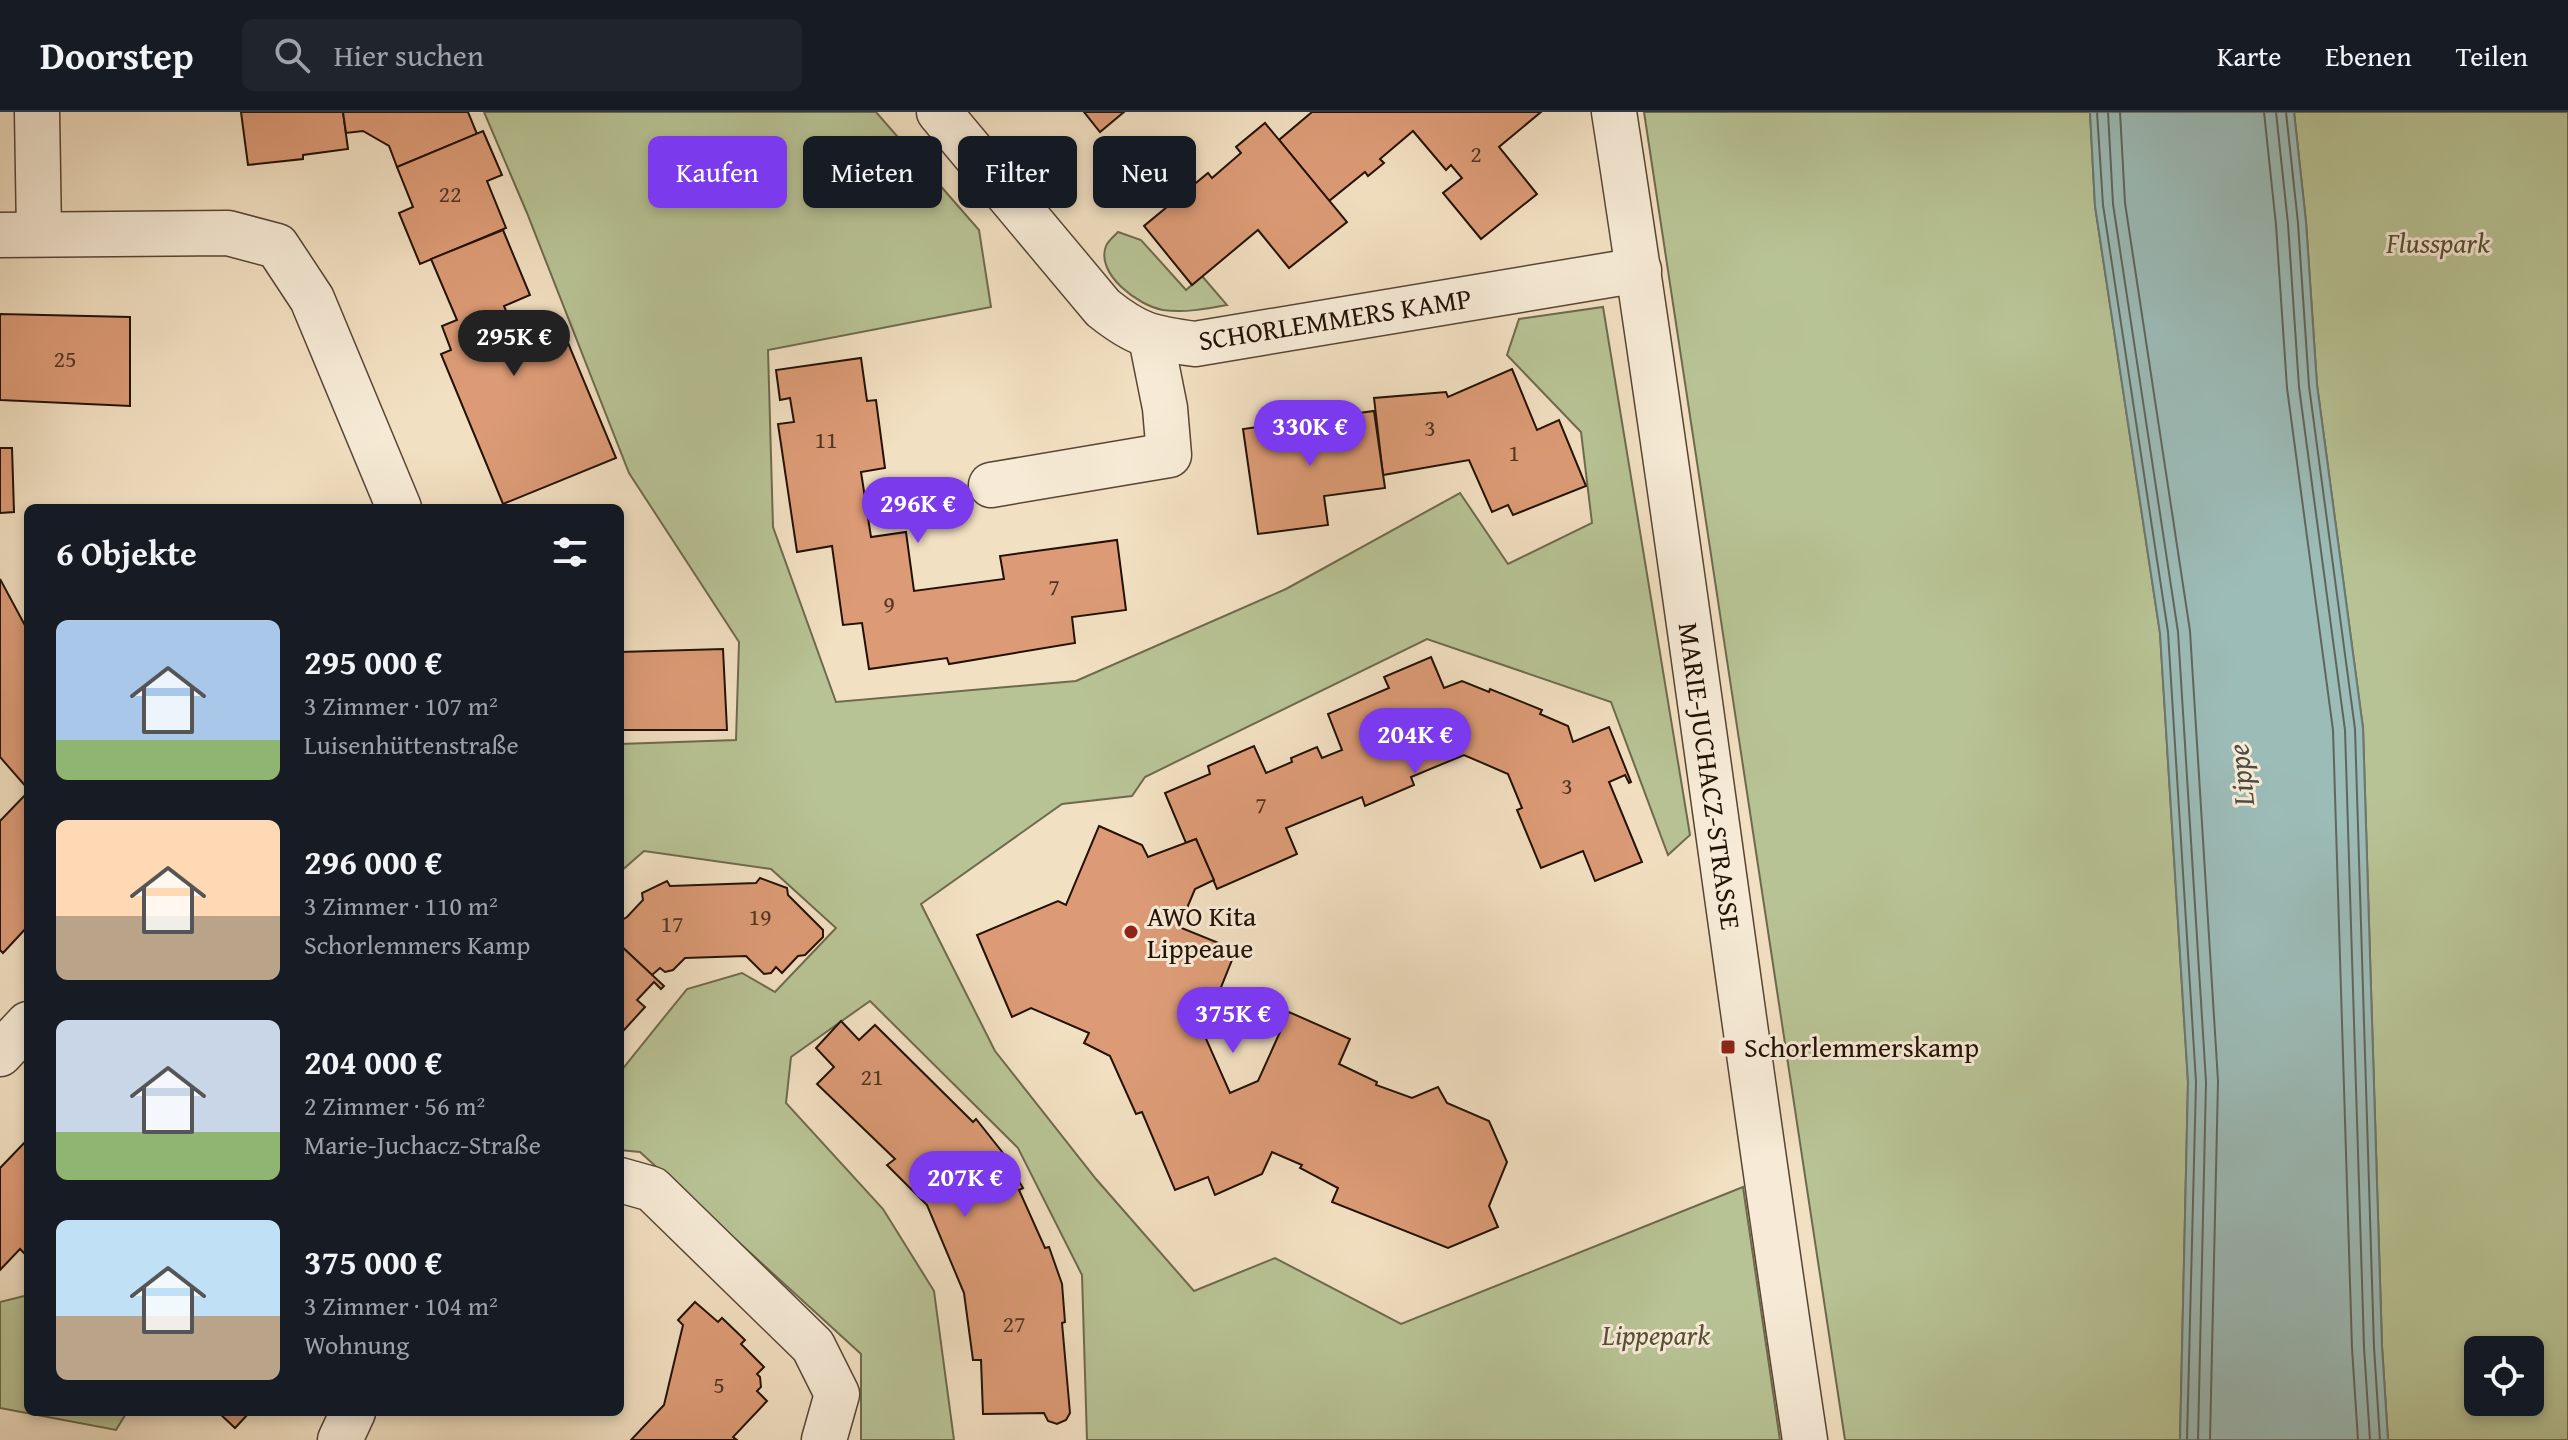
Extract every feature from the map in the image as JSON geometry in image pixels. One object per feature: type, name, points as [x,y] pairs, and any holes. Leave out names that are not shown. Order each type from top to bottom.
[{"type":"street","points":[[37,112],[20,234],[228,233],[277,246],[312,299],[397,504]]},
{"type":"street","name":"SCHORLEMMERS KAMP","points":[[939,112],[1103,308],[1127,327],[1151,338],[1195,344],[1639,270]]},
{"type":"street","name":"MARIE-JUCHACZ-STRASSE","points":[[1614,112],[1805,1440]]},
{"type":"street","points":[[991,485],[1169,455],[1165,408],[1151,338]]},
{"type":"street","points":[[0,1054],[24,1028]]},
{"type":"street","points":[[624,1181],[652,1189],[813,1346],[837,1394],[824,1440]]},
{"type":"street","points":[[340,1440],[351,1416]]},
{"type":"green space","name":"Lippepark","points":[[484,112],[876,112],[897,136],[803,136],[803,208],[942,208],[942,188],[979,230],[991,307],[768,350],[773,527],[836,702],[1076,681],[1286,589],[1460,493],[1508,564],[1592,523],[1581,432],[1507,355],[1519,319],[1603,307],[1690,835],[1668,855],[1611,702],[1427,639],[1145,777],[1132,796],[1062,804],[921,904],[995,1051],[1096,1179],[1194,1291],[1275,1258],[1401,1324],[1743,1187],[1780,1440],[1087,1440],[1082,1275],[1018,1148],[870,1001],[791,1057],[786,1103],[883,1209],[934,1291],[954,1440],[861,1440],[861,1354],[640,1152],[624,1150],[624,1067],[687,989],[742,973],[775,992],[836,928],[771,869],[644,851],[624,868],[624,744],[736,740],[739,642],[629,473]]},
{"type":"green space","points":[[1644,112],[2090,112],[2095,206],[2160,633],[2188,1082],[2180,1440],[1845,1440]]},
{"type":"green space","name":"Flusspark","points":[[2294,112],[2568,112],[2568,1440],[2388,1440],[2382,1346],[2363,728],[2317,385],[2306,222]]},
{"type":"green space","points":[[1118,232],[1141,240],[1186,290],[1202,276],[1227,305],[1171,311],[1142,302],[1121,287],[1107,267],[1104,257],[1107,244]]},
{"type":"green space","points":[[24,1296],[24,1413],[0,1408],[0,1302]]},
{"type":"green space","points":[[42,1416],[125,1416],[116,1430]]},
{"type":"water","name":"Lippe","points":[[2090,112],[2294,112],[2306,222],[2317,385],[2363,728],[2382,1346],[2388,1440],[2180,1440],[2188,1082],[2160,633],[2095,206]]},
{"type":"building","points":[[241,112],[343,112],[348,149],[303,155],[303,159],[248,165]]},
{"type":"building","points":[[343,112],[468,112],[477,134],[397,167],[389,146],[363,131],[346,133]]},
{"type":"building","points":[[1084,112],[1124,112],[1100,132]]},
{"type":"building","points":[[1312,112],[1541,112],[1499,147],[1537,194],[1481,239],[1443,193],[1462,178],[1451,165],[1446,170],[1413,131],[1380,159],[1384,163],[1368,176],[1365,172],[1329,201],[1279,140]]},
{"type":"building","points":[[1265,123],[1347,222],[1289,268],[1258,230],[1192,285],[1144,226],[1166,208],[1196,208],[1196,183],[1208,173],[1212,178],[1241,153],[1236,147]]},
{"type":"building","points":[[483,131],[502,175],[487,181],[506,228],[420,264],[399,213],[413,207],[397,167]]},
{"type":"building","points":[[503,230],[530,295],[504,306],[525,355],[566,338],[616,458],[503,504],[441,354],[451,350],[442,326],[457,320],[431,259]]},
{"type":"building","points":[[0,314],[130,317],[130,406],[0,400]]},
{"type":"building","points":[[861,358],[867,401],[876,400],[885,468],[861,472],[871,537],[906,532],[914,591],[1004,579],[1000,556],[1117,540],[1126,610],[1072,617],[1075,643],[949,664],[947,658],[869,669],[862,623],[843,625],[832,546],[797,552],[778,424],[794,422],[790,398],[780,400],[776,370]]},
{"type":"building","points":[[1512,369],[1537,430],[1559,420],[1586,486],[1513,515],[1508,505],[1492,512],[1469,460],[1383,475],[1374,398],[1446,392],[1448,397]]},
{"type":"building","points":[[1374,411],[1385,488],[1324,496],[1328,525],[1258,534],[1243,429]]},
{"type":"building","points":[[0,448],[12,448],[14,512],[0,513]]},
{"type":"building","points":[[0,579],[24,624],[24,784],[0,757]]},
{"type":"building","points":[[723,649],[727,730],[624,730],[624,652]]},
{"type":"building","points":[[1431,657],[1444,688],[1462,681],[1542,710],[1540,714],[1568,726],[1573,742],[1609,727],[1631,782],[1625,775],[1609,782],[1642,862],[1595,881],[1583,851],[1541,868],[1517,810],[1522,808],[1508,774],[1464,755],[1411,777],[1414,785],[1365,806],[1362,797],[1286,828],[1297,854],[1217,889],[1196,839],[1186,843],[1165,793],[1210,774],[1208,766],[1254,746],[1266,773],[1317,747],[1322,758],[1342,750],[1328,714],[1389,688],[1384,677]]},
{"type":"building","points":[[24,796],[24,930],[3,953],[0,950],[0,821]]},
{"type":"building","points":[[1099,826],[1142,845],[1148,857],[1196,839],[1214,880],[1195,889],[1179,927],[1236,950],[1203,1032],[1230,1093],[1258,1081],[1289,1012],[1350,1039],[1339,1064],[1377,1082],[1376,1085],[1412,1098],[1438,1087],[1447,1103],[1489,1121],[1507,1162],[1489,1206],[1498,1227],[1448,1248],[1332,1202],[1338,1188],[1300,1168],[1302,1165],[1272,1152],[1262,1174],[1215,1195],[1208,1177],[1175,1190],[1142,1112],[1136,1114],[1110,1056],[1084,1043],[1089,1033],[1031,1008],[1012,1017],[977,935],[1058,901],[1066,905]]},
{"type":"building","points":[[760,878],[787,888],[788,895],[823,930],[823,937],[782,973],[776,967],[771,973],[764,974],[746,956],[685,958],[673,970],[665,972],[660,968],[652,975],[624,949],[624,919],[643,900],[642,893],[667,881],[670,886],[756,883]]},
{"type":"building","points":[[624,949],[664,986],[661,989],[654,982],[637,1000],[645,1007],[624,1030]]},
{"type":"building","points":[[841,1021],[859,1040],[875,1025],[973,1122],[976,1119],[1003,1153],[1023,1188],[1019,1190],[1045,1248],[1049,1247],[1062,1284],[1065,1322],[1062,1323],[1070,1413],[1066,1420],[1057,1424],[1048,1421],[1044,1413],[983,1414],[981,1360],[973,1360],[964,1293],[927,1205],[887,1165],[895,1159],[817,1084],[834,1067],[816,1048]]},
{"type":"building","points":[[24,1143],[24,1253],[20,1249],[0,1270],[0,1168]]},
{"type":"building","points":[[695,1302],[718,1322],[722,1318],[745,1340],[741,1344],[764,1367],[757,1374],[761,1387],[757,1391],[767,1401],[733,1437],[737,1440],[631,1440],[664,1405],[683,1325],[678,1320]]},
{"type":"building","points":[[222,1416],[246,1416],[235,1428]]},
{"type":"place","name":"AWO Kita Lippeaue","points":[[1131,932]]},
{"type":"place","name":"Schorlemmerskamp","points":[[1728,1047]]}]
